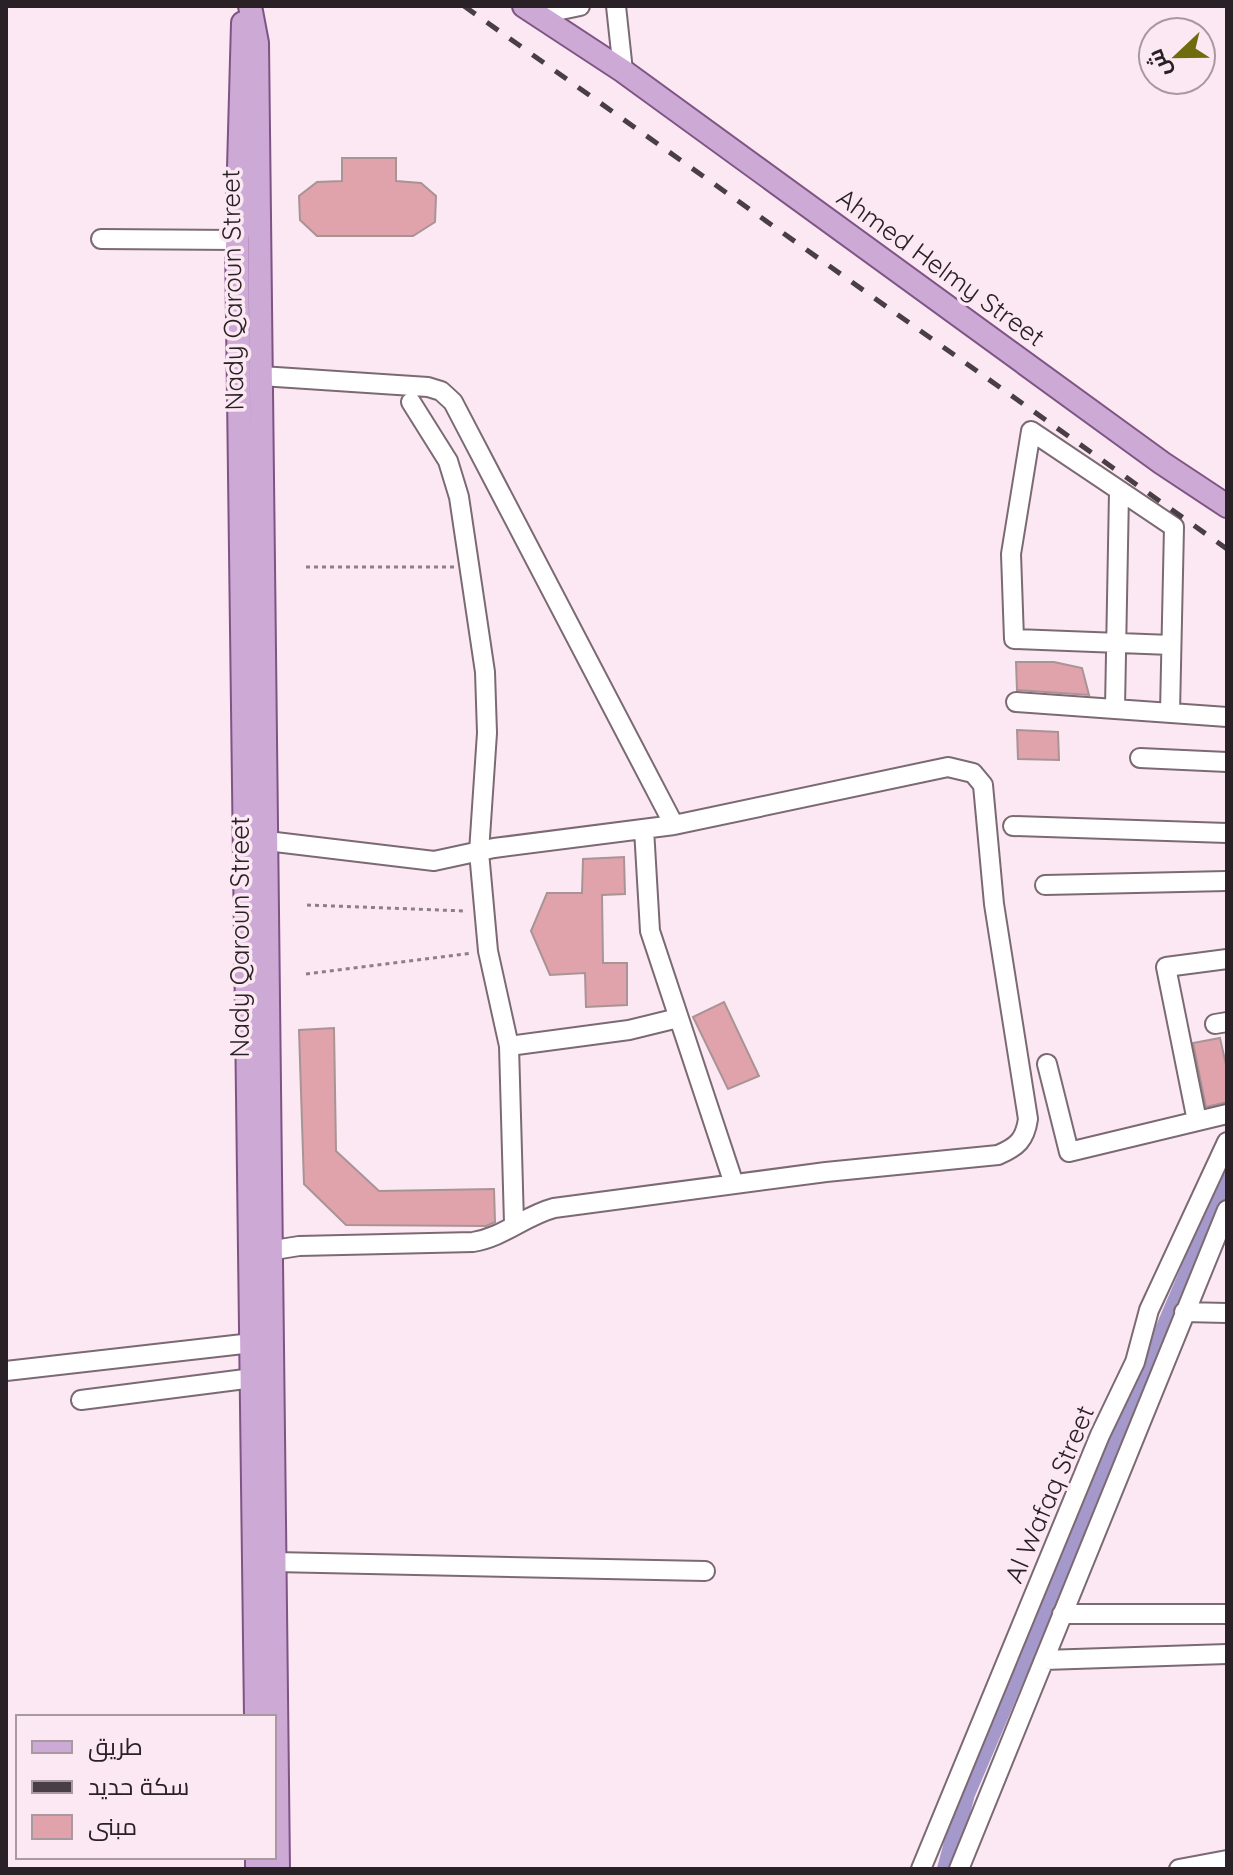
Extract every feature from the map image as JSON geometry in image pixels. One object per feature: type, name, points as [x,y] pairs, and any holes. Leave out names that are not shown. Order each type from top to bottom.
[{"type":"main road","name":"Nady Qaroun Street","points":[[249,6],[242,32],[237,240],[267,841],[260,1252],[252,1343],[256,1715]]},
{"type":"main road","name":"Nady Qaroun Street","points":[[249,6],[257,43],[261,376],[253,583],[260,1252],[274,1562],[276,1715]]},
{"type":"main road","name":"Ahmed Helmy Street","points":[[531,10],[623,71],[1162,463],[1227,506]]},
{"type":"main road","name":"Nady Qaroun Street","points":[[276,1716],[278,1869]]},
{"type":"street","points":[[531,10],[580,6]]},
{"type":"street","points":[[616,6],[623,71]]},
{"type":"street","points":[[101,239],[237,240]]},
{"type":"street","points":[[261,376],[428,387],[441,391],[453,402],[674,825]]},
{"type":"street","points":[[411,402],[448,461],[459,497],[485,672],[487,733],[479,852],[482,912],[509,1046],[514,1223]]},
{"type":"street","points":[[1170,712],[1174,527],[1031,431],[1011,554],[1014,639],[1171,645]]},
{"type":"street","points":[[1115,708],[1119,492]]},
{"type":"street","points":[[1016,702],[1227,717]]},
{"type":"street","points":[[1140,758],[1227,762]]},
{"type":"street","points":[[260,1252],[299,1246],[473,1242],[493,1239],[514,1223],[554,1208],[734,1184],[998,1155],[1014,1148],[1025,1137],[1028,1119],[994,904],[986,802],[983,785],[973,773],[948,767],[674,825],[434,861],[267,841]]},
{"type":"street","points":[[1013,826],[1227,833]]},
{"type":"street","points":[[644,829],[650,931],[734,1184]]},
{"type":"street","points":[[1045,885],[1227,881]]},
{"type":"street","points":[[1197,1121],[1166,967],[1227,959]]},
{"type":"street","points":[[509,1046],[629,1030],[678,1018]]},
{"type":"street","points":[[1047,1064],[1069,1152],[1227,1114]]},
{"type":"street","name":"Al Wafaq Street","points":[[921,1869],[1100,1435],[1135,1362],[1149,1310],[1227,1142]]},
{"type":"street","points":[[959,1869],[1227,1210]]},
{"type":"street","points":[[1184,1312],[1227,1313]]},
{"type":"street","points":[[6,1371],[252,1343]]},
{"type":"street","points":[[81,1400],[253,1378]]},
{"type":"street","points":[[274,1562],[705,1571]]},
{"type":"street","points":[[1062,1614],[1227,1614]]},
{"type":"street","points":[[1044,1660],[1227,1654]]},
{"type":"street","points":[[1179,1869],[1227,1860]]},
{"type":"path","points":[[306,567],[469,567]]},
{"type":"path","points":[[307,905],[482,912]]},
{"type":"path","points":[[306,974],[488,951]]},
{"type":"building","points":[[342,158],[396,158],[396,181],[421,183],[436,196],[435,222],[413,236],[317,236],[300,220],[299,196],[317,182],[342,181]]},
{"type":"building","points":[[1016,662],[1054,662],[1082,668],[1089,695],[1017,690]]},
{"type":"building","points":[[1017,730],[1058,732],[1059,760],[1018,759]]},
{"type":"building","points":[[624,857],[625,894],[602,895],[603,963],[627,963],[627,1005],[586,1007],[585,973],[550,975],[531,931],[547,893],[582,893],[583,859]]},
{"type":"building","points":[[724,1002],[759,1076],[728,1089],[693,1017]]},
{"type":"building","points":[[334,1028],[336,1151],[379,1191],[494,1189],[495,1222],[486,1226],[346,1225],[304,1184],[299,1030]]},
{"type":"building","points":[[1220,1038],[1227,1069],[1227,1102],[1206,1107],[1193,1043]]},
{"type":"waterway","points":[[946,1869],[966,1794],[1227,1182]]},
{"type":"railway","points":[[464,6],[1227,549]]}]
